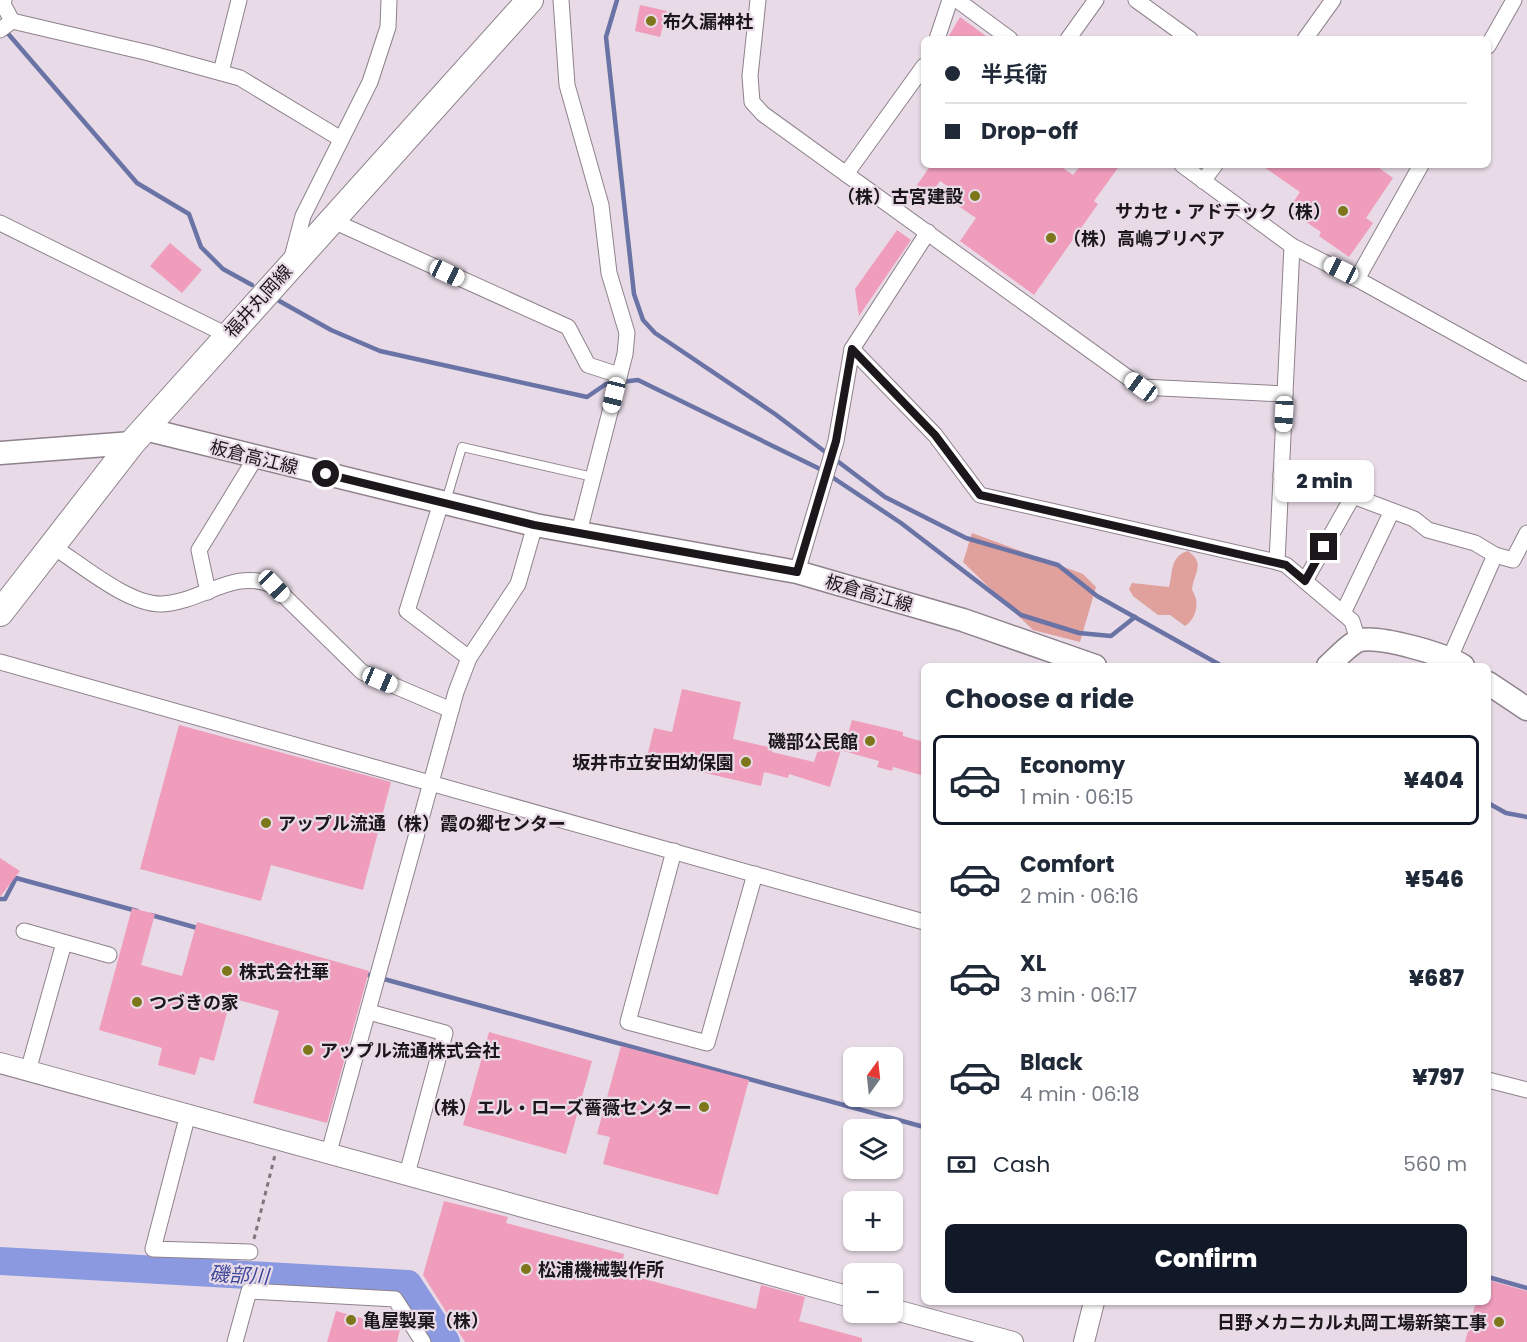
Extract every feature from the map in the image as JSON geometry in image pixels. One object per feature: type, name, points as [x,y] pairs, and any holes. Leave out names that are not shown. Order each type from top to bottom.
[{"type":"main road","name":"福井丸岡線","points":[[0,613],[139,436],[227,335],[530,0]]},
{"type":"main road","name":"板倉高江線","points":[[0,453],[139,436],[256,457],[534,525],[797,572],[963,620],[1086,663]]},
{"type":"main road","points":[[1331,663],[1358,640],[1377,640],[1456,663]]},
{"type":"main road","points":[[1491,685],[1527,709]]},
{"type":"street","points":[[4,0],[6,26],[222,72],[262,88],[341,139]]},
{"type":"street","points":[[222,72],[239,0]]},
{"type":"street","points":[[290,267],[303,216],[374,71],[388,27],[389,0]]},
{"type":"street","points":[[561,0],[567,85],[601,205],[609,273],[627,333],[619,375],[579,532]]},
{"type":"street","points":[[758,0],[750,76],[752,102],[763,114],[1141,387],[1285,394]]},
{"type":"street","points":[[938,36],[950,0]]},
{"type":"street","points":[[957,0],[1006,36]]},
{"type":"street","points":[[1070,36],[1096,0]]},
{"type":"street","points":[[1136,0],[1186,36]]},
{"type":"street","points":[[1491,41],[1514,0]]},
{"type":"street","points":[[1307,36],[1326,3]]},
{"type":"street","points":[[846,174],[921,70]]},
{"type":"street","points":[[1186,168],[1292,246],[1357,279],[1527,373]]},
{"type":"street","points":[[1203,181],[1213,168]]},
{"type":"street","points":[[1357,279],[1419,168]]},
{"type":"street","points":[[331,220],[568,327],[588,365],[619,375]]},
{"type":"street","points":[[0,224],[227,335]]},
{"type":"street","points":[[797,572],[836,441],[852,349],[928,232]]},
{"type":"street","points":[[1277,562],[1292,246]]},
{"type":"street","points":[[852,349],[935,435],[980,495],[1286,565],[1352,621],[1358,640]]},
{"type":"street","points":[[208,592],[199,550],[256,457]]},
{"type":"street","points":[[1281,475],[1353,496],[1414,519],[1428,530],[1474,543],[1494,555],[1513,560],[1527,533]]},
{"type":"street","points":[[1305,581],[1353,496]]},
{"type":"street","points":[[443,504],[407,611],[469,658]]},
{"type":"street","points":[[1343,613],[1392,511]]},
{"type":"street","points":[[329,1152],[451,710],[469,658],[518,584],[534,525]]},
{"type":"street","points":[[52,546],[124,593],[144,601],[162,604],[208,592],[246,578],[260,579],[274,586],[362,672],[451,710]]},
{"type":"street","points":[[1456,663],[1494,555]]},
{"type":"street","points":[[0,662],[430,781],[921,921]]},
{"type":"street","points":[[674,851],[628,1022],[707,1043],[755,874]]},
{"type":"street","points":[[24,931],[108,955]]},
{"type":"street","points":[[28,1071],[64,943]]},
{"type":"street","points":[[369,1012],[444,1033],[407,1174]]},
{"type":"street","points":[[0,1063],[843,1295]]},
{"type":"street","points":[[1491,1081],[1527,1090]]},
{"type":"street","points":[[188,1114],[153,1249],[250,1252]]},
{"type":"street","points":[[235,1342],[249,1291],[396,1299],[423,1342]]},
{"type":"street","points":[[1084,1342],[1094,1305]]},
{"type":"street","points":[[903,1312],[1013,1342]]},
{"type":"lane","points":[[443,504],[462,447],[593,477]]},
{"type":"path","points":[[250,1252],[280,1139]]},
{"type":"shaded area","points":[[972,533],[1083,574],[1096,587],[1080,642],[1033,630],[963,562]]},
{"type":"shaded area","points":[[1188,551],[1196,560],[1198,569],[1192,590],[1196,600],[1196,610],[1192,619],[1185,626],[1170,615],[1158,615],[1133,596],[1129,589],[1132,583],[1169,587],[1175,561],[1182,553]]},
{"type":"building","name":"布久漏神社","points":[[640,5],[667,11],[660,37],[635,31]]},
{"type":"building","points":[[960,17],[986,36],[949,36]]},
{"type":"building","points":[[929,168],[1063,168],[1073,175],[1079,168],[1118,168],[1094,201],[1098,204],[1034,295],[960,241],[976,218],[957,205],[963,197],[940,181],[921,208],[908,198]]},
{"type":"building","name":"サカセ・アドテック（株）","points":[[1265,168],[1379,168],[1393,178],[1366,218],[1373,223],[1349,257],[1319,236],[1321,232],[1303,220],[1309,211],[1294,201],[1300,192]]},
{"type":"building","points":[[897,230],[911,240],[859,316],[855,289]]},
{"type":"building","points":[[170,243],[202,270],[182,293],[150,266]]},
{"type":"building","points":[[682,689],[741,702],[733,739],[773,748],[772,752],[814,762],[820,743],[841,750],[830,787],[789,774],[788,778],[764,772],[761,786],[688,769],[689,762],[648,753],[654,728],[672,732]]},
{"type":"building","points":[[852,720],[903,732],[903,736],[921,741],[921,775],[893,767],[892,771],[877,767],[879,761],[843,751]]},
{"type":"building","name":"アップル流通（株）霞の郷センター","points":[[179,725],[391,782],[363,890],[271,865],[261,901],[140,869]]},
{"type":"building","points":[[0,858],[20,871],[0,897]]},
{"type":"building","points":[[132,908],[155,914],[141,965],[182,976],[197,922],[369,971],[327,1123],[253,1103],[279,1011],[231,998],[214,1061],[200,1057],[195,1075],[158,1065],[162,1048],[99,1030]]},
{"type":"building","points":[[489,1032],[592,1061],[566,1154],[463,1125]]},
{"type":"building","name":"（株）エル・ローズ薔薇センター","points":[[621,1046],[749,1080],[718,1195],[603,1164],[610,1137],[597,1134]]},
{"type":"building","name":"松浦機械製作所","points":[[444,1201],[508,1217],[506,1223],[624,1254],[623,1261],[629,1263],[626,1274],[756,1309],[761,1285],[805,1297],[799,1321],[862,1338],[862,1342],[465,1342],[423,1275]]},
{"type":"building","name":"日野メカニカル丸岡工場新築工事","points":[[1491,1281],[1527,1291],[1527,1342],[1465,1342],[1475,1305],[1491,1305]]},
{"type":"building","name":"亀屋製菓（株）","points":[[336,1311],[400,1329],[397,1342],[327,1342]]},
{"type":"waterway","points":[[617,0],[606,37],[634,294],[643,320],[655,333],[775,414],[885,497],[966,538],[1058,565],[1097,596],[1217,663]]},
{"type":"waterway","points":[[4,29],[137,183],[189,214],[201,247],[223,269],[252,285]]},
{"type":"waterway","points":[[274,298],[331,330],[380,351],[587,397],[606,384],[613,383]]},
{"type":"waterway","points":[[621,382],[638,380],[820,469],[901,523],[1021,615],[1079,633],[1111,636],[1135,617]]},
{"type":"waterway","points":[[1491,805],[1506,813],[1527,817]]},
{"type":"waterway","points":[[0,899],[5,899],[16,878],[137,911]]},
{"type":"waterway","points":[[151,915],[201,929]]},
{"type":"waterway","points":[[362,973],[921,1126]]},
{"type":"waterway","name":"磯部川","points":[[0,1261],[408,1284],[446,1342]]},
{"type":"waterway","points":[[1491,1278],[1527,1288]]},
{"type":"place","name":"布久漏神社","points":[[651,21]]},
{"type":"place","name":"（株）古宮建設","points":[[975,196]]},
{"type":"place","name":"サカセ・アドテック（株）","points":[[1343,211]]},
{"type":"place","name":"（株）高嶋プリペア","points":[[1051,238]]},
{"type":"place","name":"磯部公民館","points":[[870,741]]},
{"type":"place","name":"坂井市立安田幼保園","points":[[746,762]]},
{"type":"place","name":"アップル流通（株）霞の郷センター","points":[[266,823]]},
{"type":"place","name":"株式会社華","points":[[227,971]]},
{"type":"place","name":"つづきの家","points":[[137,1002]]},
{"type":"place","name":"アップル流通株式会社","points":[[308,1050]]},
{"type":"place","name":"（株）エル・ローズ薔薇センター","points":[[704,1107]]},
{"type":"place","name":"松浦機械製作所","points":[[526,1269]]},
{"type":"place","name":"亀屋製菓（株）","points":[[351,1320]]},
{"type":"place","name":"日野メカニカル丸岡工場新築工事","points":[[1499,1322]]},
{"type":"route","points":[[326,474],[534,525],[797,572],[836,441],[852,349],[935,435],[980,495],[1286,565],[1305,581],[1324,547]]}]
